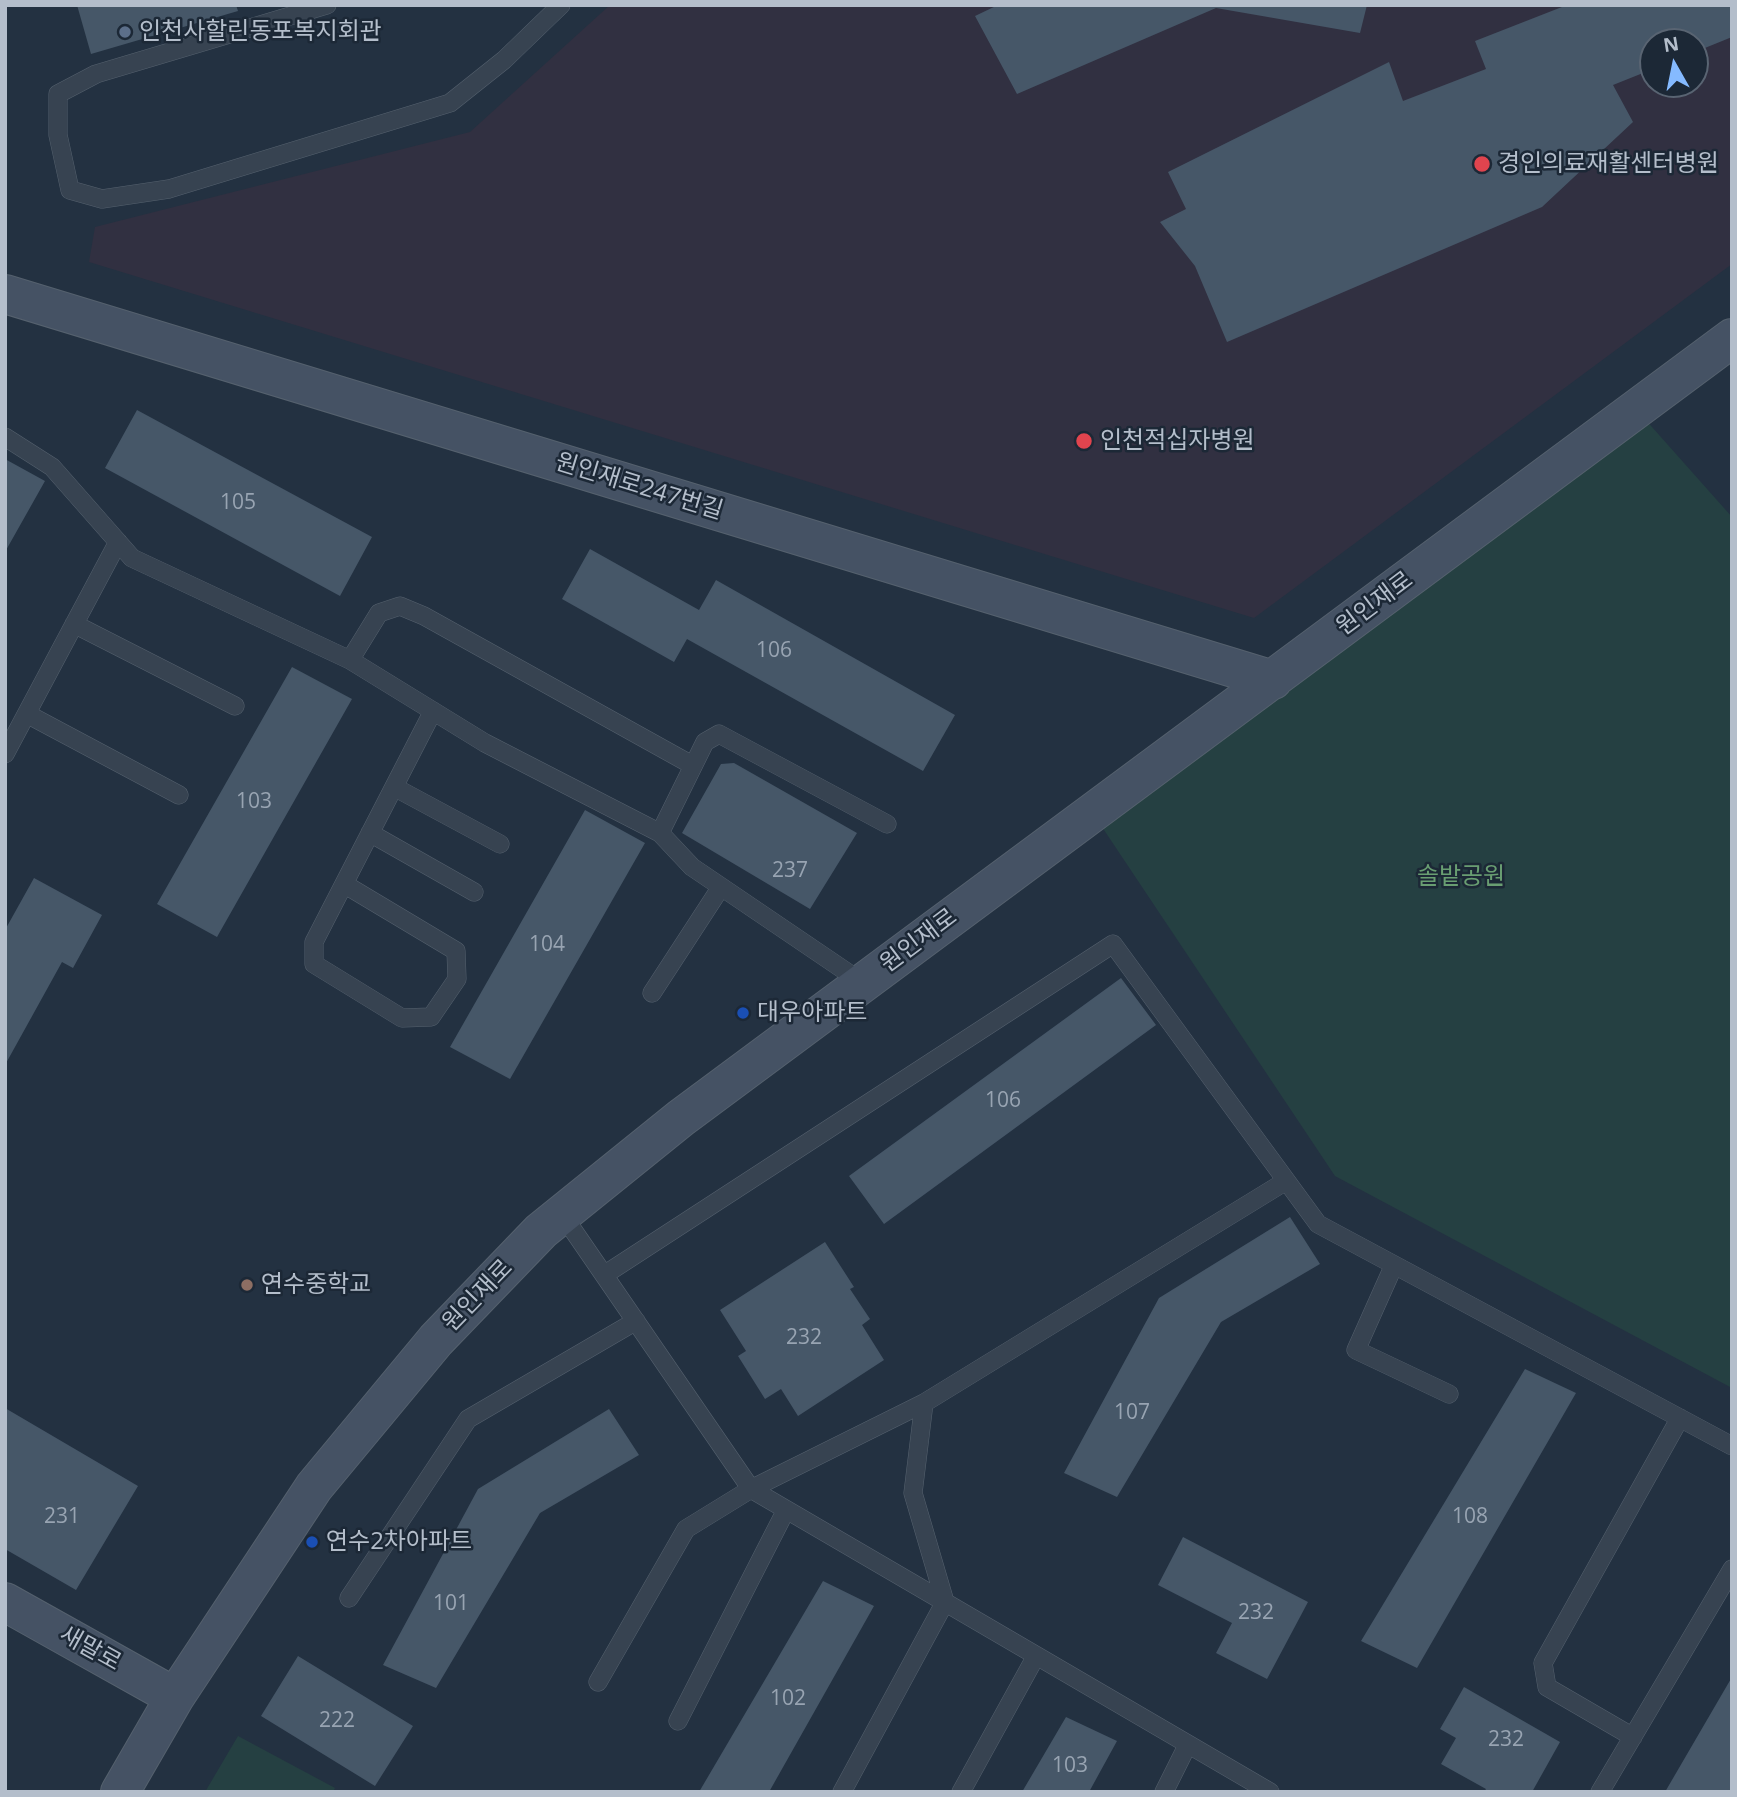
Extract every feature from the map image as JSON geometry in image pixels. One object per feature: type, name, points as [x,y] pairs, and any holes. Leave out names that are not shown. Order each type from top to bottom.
[{"type":"main road","name":"원인재로247번길","points":[[5,294],[1273,680]]},
{"type":"main road","name":"원인재로","points":[[120,1792],[175,1697],[314,1487],[436,1340],[541,1231],[681,1118],[1732,338]]},
{"type":"main road","name":"새말로","points":[[5,1601],[175,1697]]},
{"type":"lane","points":[[327,5],[96,74],[58,93],[58,135],[70,190],[102,199],[169,189],[450,103],[504,60],[561,5]]},
{"type":"lane","points":[[5,437],[52,467],[131,558],[350,660],[485,743],[660,833],[691,867],[863,983]]},
{"type":"lane","points":[[5,754],[118,542]]},
{"type":"lane","points":[[350,660],[379,613],[400,606],[424,616],[692,765]]},
{"type":"lane","points":[[74,624],[235,706]]},
{"type":"lane","points":[[344,884],[456,951],[457,979],[431,1017],[402,1017],[314,964],[314,942],[433,711]]},
{"type":"lane","points":[[27,714],[179,795]]},
{"type":"lane","points":[[660,833],[705,742],[719,734],[887,824]]},
{"type":"lane","points":[[394,787],[500,844]]},
{"type":"lane","points":[[370,833],[474,892]]},
{"type":"lane","points":[[652,993],[721,887]]},
{"type":"lane","points":[[604,1275],[1113,944],[1318,1224],[1732,1446]]},
{"type":"lane","points":[[598,1682],[686,1529],[751,1489],[924,1403],[1286,1181]]},
{"type":"lane","points":[[562,1214],[751,1489],[1270,1792]]},
{"type":"lane","points":[[1394,1265],[1356,1350],[1449,1394]]},
{"type":"lane","points":[[349,1598],[468,1419],[636,1321]]},
{"type":"lane","points":[[842,1792],[945,1602],[913,1493],[924,1403]]},
{"type":"lane","points":[[1633,1737],[1547,1687],[1543,1663],[1680,1418]]},
{"type":"lane","points":[[678,1721],[786,1510]]},
{"type":"lane","points":[[1600,1792],[1732,1569]]},
{"type":"lane","points":[[961,1792],[1037,1656]]},
{"type":"lane","points":[[1164,1792],[1188,1744]]},
{"type":"shaded area","name":"인천적십자병원","points":[[610,5],[1732,5],[1732,264],[1254,618],[89,262],[95,227],[470,132]]},
{"type":"green space","name":"솔밭공원","points":[[1636,409],[1732,517],[1732,1388],[1335,1176],[1092,812]]},
{"type":"green space","points":[[238,1736],[335,1788],[333,1792],[205,1792]]},
{"type":"building","name":"인천사할린동포복지회관","points":[[77,5],[236,5],[238,11],[91,54]]},
{"type":"building","points":[[998,5],[1367,5],[1360,33],[1216,8],[1017,94],[975,16]]},
{"type":"building","points":[[1567,5],[1732,5],[1732,37],[1709,46],[1709,28],[1639,28],[1639,75],[1613,85],[1633,122],[1542,207],[1227,342],[1195,266],[1160,222],[1186,209],[1168,172],[1389,62],[1403,101],[1486,69],[1475,41]]},
{"type":"building","points":[[137,410],[372,537],[340,596],[105,468]]},
{"type":"building","points":[[5,459],[45,481],[5,552]]},
{"type":"building","points":[[590,549],[699,610],[716,580],[955,715],[923,771],[687,639],[674,662],[562,599]]},
{"type":"building","points":[[292,667],[352,699],[217,937],[157,904]]},
{"type":"building","points":[[734,763],[857,833],[810,909],[682,833],[721,764]]},
{"type":"building","points":[[585,810],[645,843],[510,1079],[450,1047]]},
{"type":"building","points":[[34,878],[102,915],[73,968],[62,962],[5,1065],[5,930]]},
{"type":"building","points":[[1121,978],[1156,1025],[884,1224],[849,1176]]},
{"type":"building","points":[[1290,1217],[1320,1264],[1221,1322],[1117,1497],[1064,1473],[1159,1298]]},
{"type":"building","points":[[825,1242],[854,1287],[850,1289],[870,1319],[862,1325],[884,1360],[798,1416],[781,1389],[765,1399],[738,1356],[746,1351],[720,1310]]},
{"type":"building","points":[[1525,1369],[1576,1393],[1417,1668],[1361,1641]]},
{"type":"building","points":[[5,1408],[138,1486],[76,1590],[5,1549]]},
{"type":"building","points":[[609,1409],[639,1455],[540,1513],[436,1688],[383,1665],[478,1489]]},
{"type":"building","points":[[1183,1537],[1308,1602],[1267,1679],[1216,1653],[1232,1623],[1158,1585]]},
{"type":"building","points":[[823,1581],[874,1606],[769,1792],[699,1792]]},
{"type":"building","points":[[298,1656],[413,1726],[375,1786],[261,1716]]},
{"type":"building","points":[[1732,1677],[1732,1792],[1665,1792]]},
{"type":"building","points":[[1464,1687],[1560,1742],[1532,1792],[1484,1792],[1486,1789],[1441,1764],[1456,1738],[1440,1729]]},
{"type":"building","points":[[1066,1717],[1117,1741],[1089,1792],[1022,1792]]},
{"type":"place","name":"인천사할린동포복지회관","points":[[125,32]]},
{"type":"place","name":"경인의료재활센터병원","points":[[1482,164]]},
{"type":"place","name":"인천적십자병원","points":[[1084,441]]},
{"type":"place","name":"대우아파트","points":[[743,1013]]},
{"type":"place","name":"연수중학교","points":[[247,1285]]},
{"type":"place","name":"연수2차아파트","points":[[312,1542]]}]
